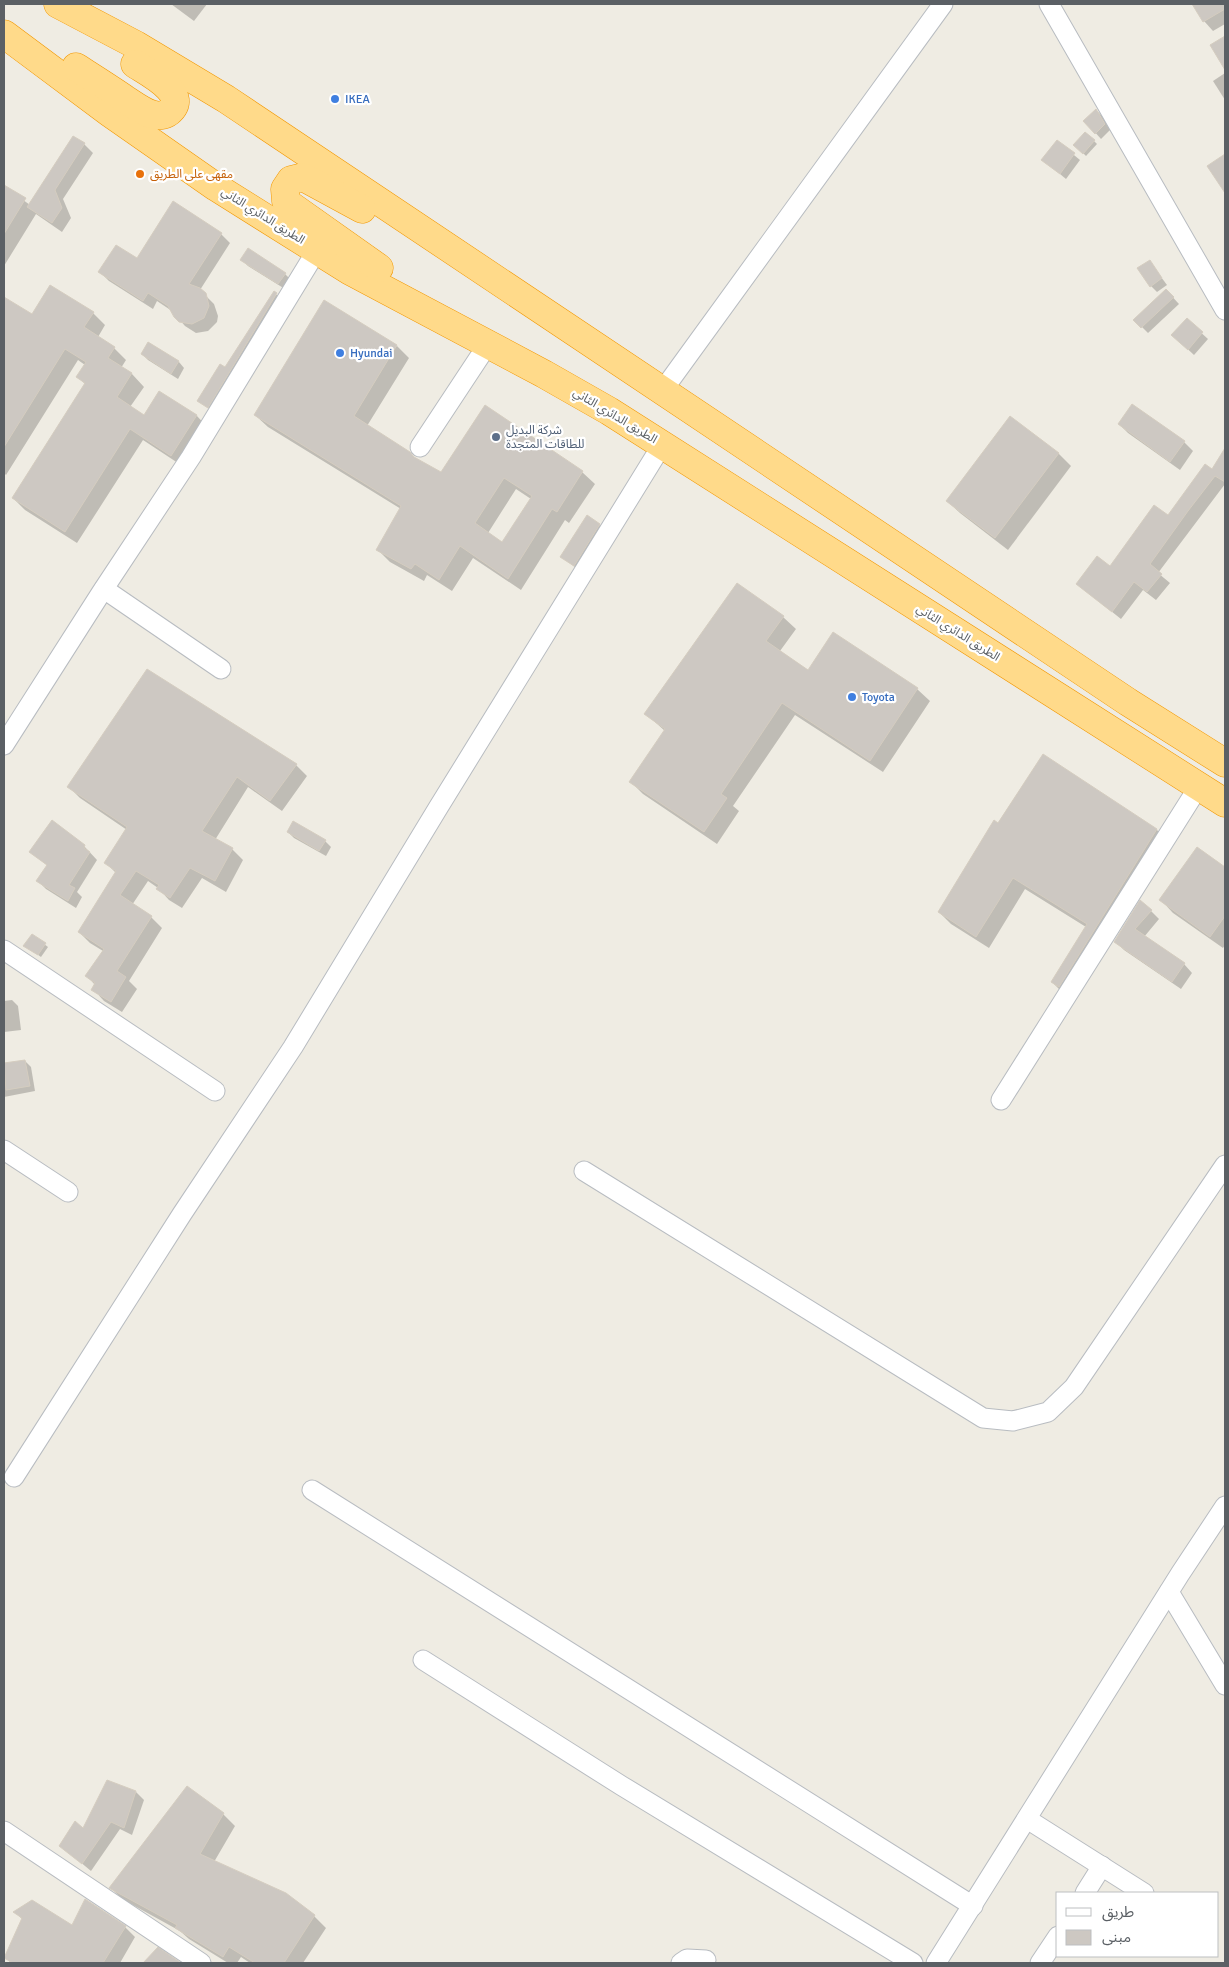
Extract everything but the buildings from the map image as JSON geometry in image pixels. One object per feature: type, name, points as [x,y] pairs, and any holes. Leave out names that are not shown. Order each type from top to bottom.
[{"type":"highway","points":[[4,20],[141,109],[153,115],[165,115],[172,110],[175,101],[173,92],[164,82],[52,4]]},
{"type":"highway","points":[[58,4],[136,45],[226,99],[498,282],[664,390],[1128,702],[1225,763]]},
{"type":"highway","name":"الطريق الدائري الثاني","points":[[4,34],[110,114],[216,187],[350,271],[609,411],[1225,803]]},
{"type":"highway","points":[[498,282],[303,177],[291,180],[287,184],[284,195],[290,205],[365,259],[509,344],[609,411]]},
{"type":"street","points":[[664,390],[943,4]]},
{"type":"street","points":[[1049,4],[1225,310]]},
{"type":"street","points":[[4,745],[191,457],[317,250]]},
{"type":"street","points":[[420,446],[488,344]]},
{"type":"street","points":[[14,1477],[182,1214],[293,1047],[662,445]]},
{"type":"street","points":[[104,589],[222,668]]},
{"type":"street","points":[[1001,1100],[1199,786]]},
{"type":"street","points":[[4,950],[215,1091]]},
{"type":"street","points":[[4,1150],[68,1192]]},
{"type":"street","points":[[584,1171],[983,1418],[1013,1421],[1048,1412],[1074,1387],[1225,1165]]},
{"type":"street","points":[[312,1490],[973,1906]]},
{"type":"street","points":[[936,1963],[1225,1506]]},
{"type":"street","points":[[1169,1592],[1225,1686]]},
{"type":"street","points":[[423,1660],[622,1786],[913,1963]]},
{"type":"street","points":[[1027,1819],[1142,1892]]},
{"type":"street","points":[[4,1831],[201,1963]]},
{"type":"street","points":[[1086,1892],[1102,1866]]},
{"type":"street","points":[[1045,1962],[1056,1940]]},
{"type":"street","points":[[681,1963],[687,1960],[706,1960]]},
{"type":"place","name":"IKEA","points":[[335,99]]},
{"type":"place","name":"مقهى على الطريق","points":[[140,174]]},
{"type":"place","name":"Hyundai","points":[[340,353]]},
{"type":"place","name":"شركة البديل للطاقات المتجدة","points":[[496,437]]},
{"type":"place","name":"Toyota","points":[[852,697]]}]
